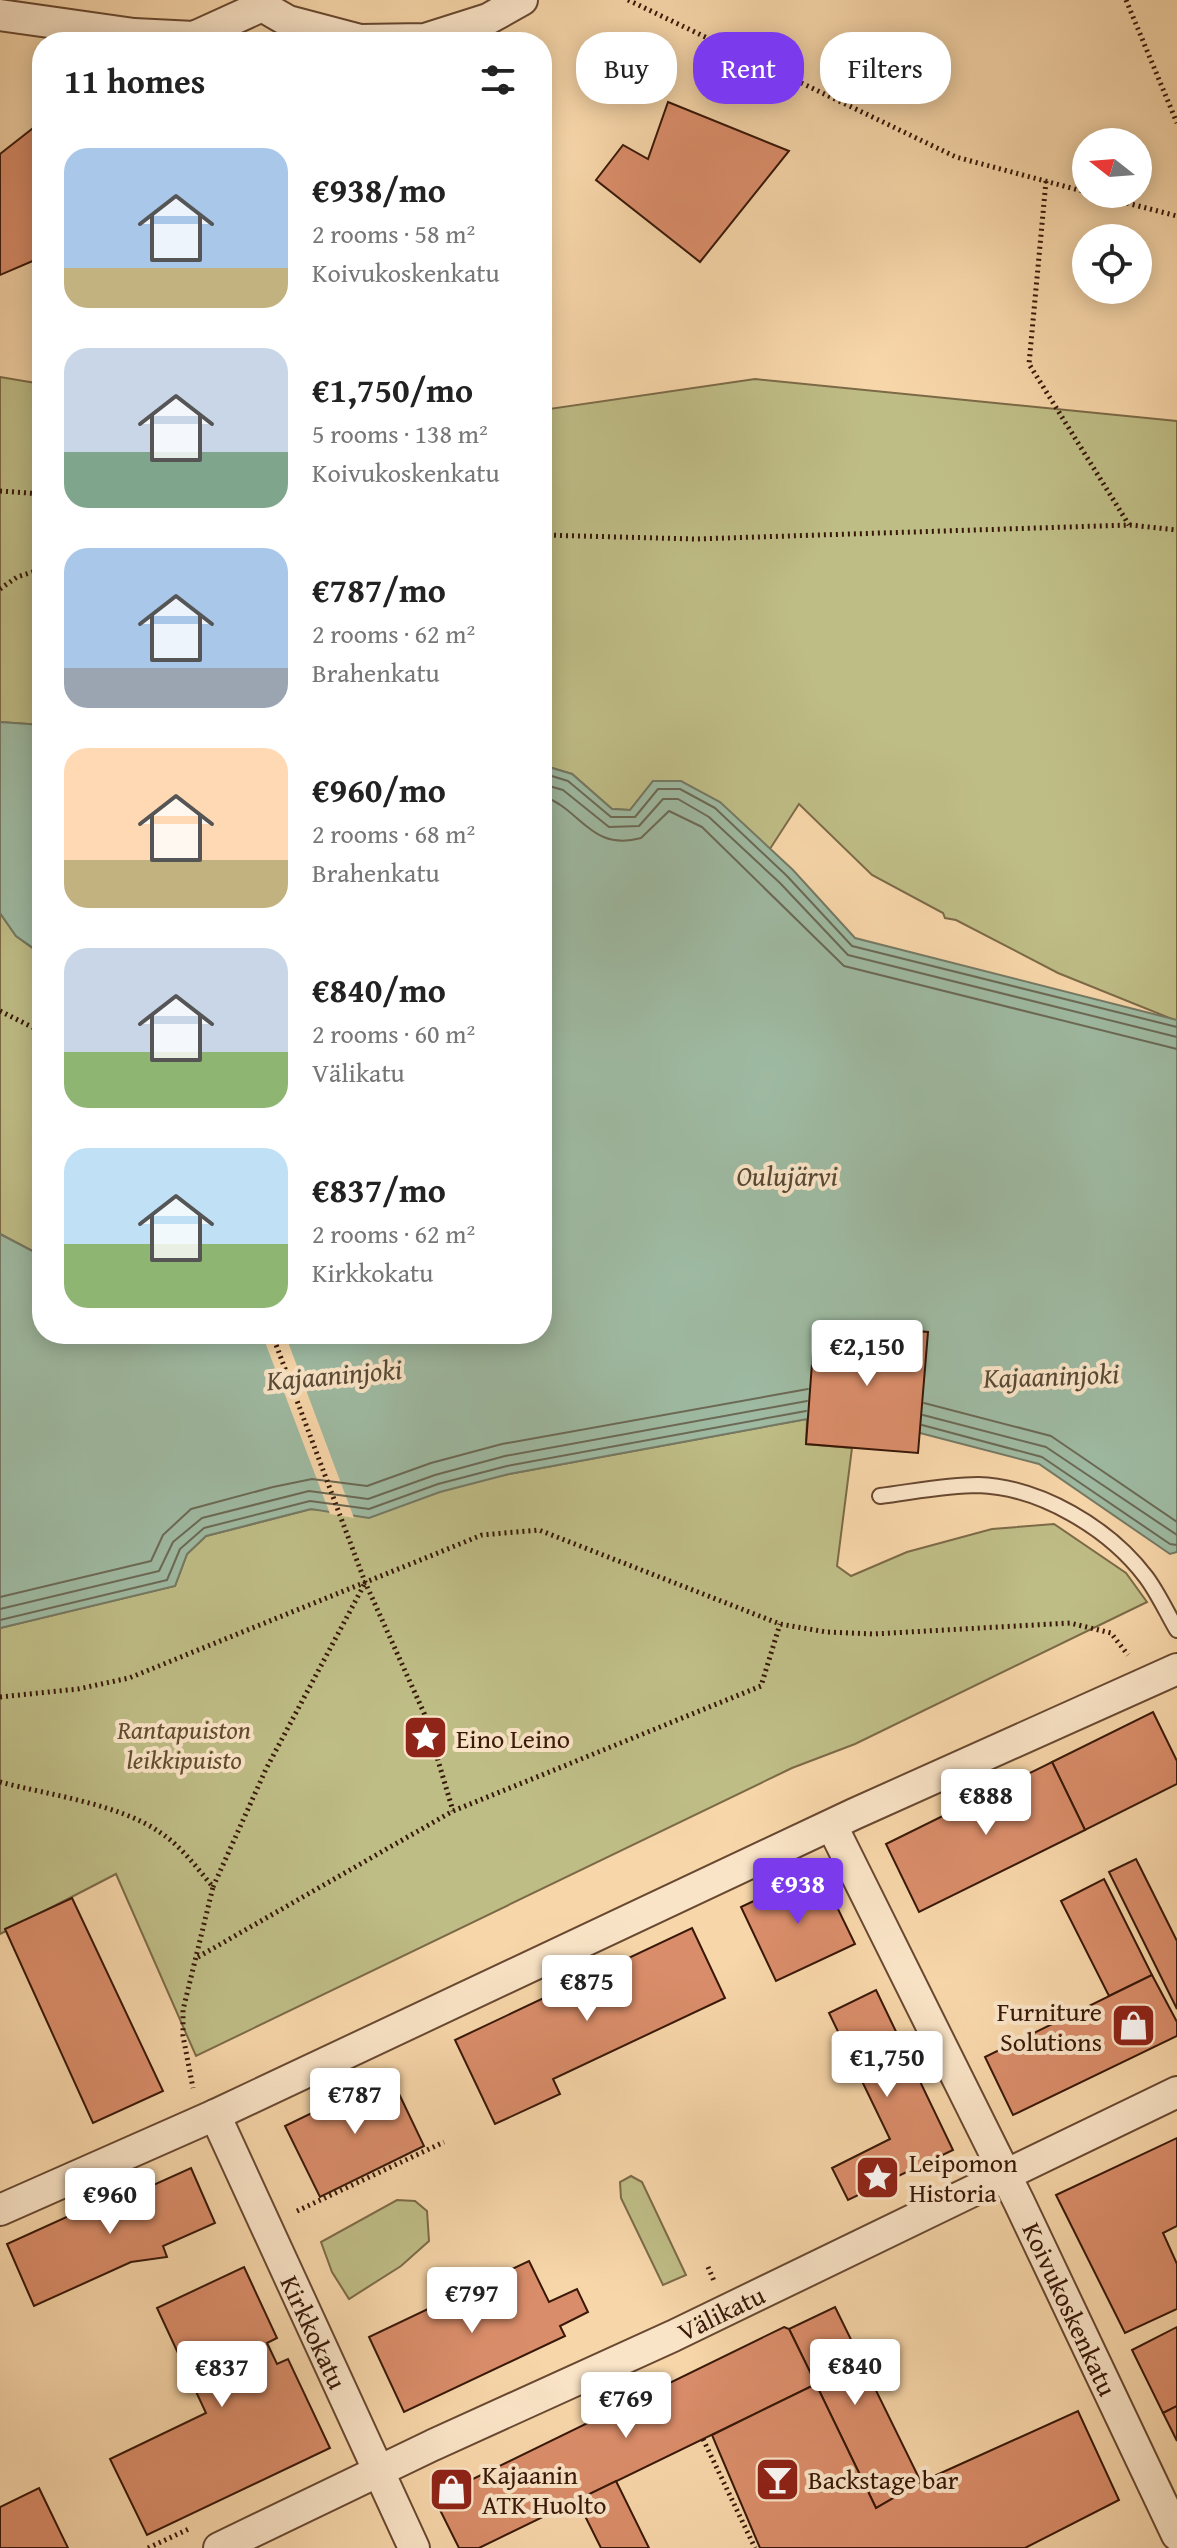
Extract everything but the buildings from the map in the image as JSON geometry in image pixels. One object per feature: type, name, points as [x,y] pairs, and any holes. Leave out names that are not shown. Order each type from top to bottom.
[{"type":"street","points":[[447,32],[488,19],[522,0]]},
{"type":"street","points":[[204,32],[262,3],[288,21],[330,32]]},
{"type":"street","points":[[0,15],[120,32]]},
{"type":"street","points":[[2,2205],[215,2115],[832,1826],[1177,1669]]},
{"type":"street","name":"Koivukoskenkatu","points":[[832,1826],[1177,2536]]},
{"type":"street","name":"Välikatu","points":[[219,2548],[673,2336],[1177,2092]]},
{"type":"street","name":"Kirkkokatu","points":[[215,2115],[414,2548]]},
{"type":"street","points":[[1154,2548],[1177,2536]]},
{"type":"lane","points":[[880,1496],[979,1485],[1025,1494],[1068,1512],[1116,1546],[1146,1577],[1177,1630]]},
{"type":"path","points":[[628,0],[956,157],[1072,188]]},
{"type":"path","points":[[1126,0],[1177,123]]},
{"type":"path","points":[[1046,181],[1029,364],[1130,525]]},
{"type":"path","points":[[1146,208],[1177,216]]},
{"type":"path","points":[[0,491],[32,493]]},
{"type":"path","points":[[552,535],[695,539],[1130,525],[1177,530]]},
{"type":"path","points":[[0,589],[17,577],[32,572]]},
{"type":"path","points":[[0,1011],[32,1027]]},
{"type":"path","points":[[276,1344],[365,1582],[424,1713],[453,1811]]},
{"type":"path","points":[[0,1697],[78,1689],[129,1678],[482,1535],[539,1530],[780,1624],[826,1632],[873,1634],[1070,1623],[1093,1626],[1111,1633],[1145,1683]]},
{"type":"path","points":[[189,2068],[183,2010],[213,1887],[266,1769],[365,1582]]},
{"type":"path","points":[[198,1957],[453,1811],[761,1686],[780,1624]]},
{"type":"path","points":[[0,1782],[131,1816],[161,1832],[188,1856],[213,1887]]},
{"type":"path","points":[[315,2205],[444,2142]]},
{"type":"path","points":[[703,2439],[755,2548]]},
{"type":"green space","points":[[0,377],[32,382],[32,724],[0,722]]},
{"type":"green space","points":[[755,379],[1177,421],[1177,1021],[1058,973],[956,920],[945,918],[943,913],[872,875],[799,804],[768,852],[653,781],[630,810],[612,809],[572,774],[552,768],[552,409]]},
{"type":"green space","points":[[0,913],[16,936],[32,948],[32,1251],[0,1234]]},
{"type":"green space","name":"Rantapuiston leikkipuisto","points":[[807,1419],[806,1444],[852,1448],[837,1566],[851,1576],[907,1552],[992,1529],[1054,1524],[1126,1573],[1147,1602],[855,1744],[792,1768],[196,2056],[116,1874],[0,1934],[0,1628],[175,1586],[187,1554],[206,1536],[311,1509],[340,1511],[509,1474]]},
{"type":"green space","points":[[631,2176],[642,2182],[686,2275],[663,2285],[621,2198],[620,2182]]},
{"type":"green space","points":[[397,2200],[415,2201],[427,2211],[429,2241],[401,2266],[349,2299],[332,2272],[321,2242]]},
{"type":"water","points":[[0,722],[32,724],[32,947],[16,936],[0,913]]},
{"type":"water","name":"Oulujärvi","points":[[552,768],[572,774],[612,809],[630,810],[653,781],[681,781],[720,802],[793,870],[855,938],[1177,1020],[1177,1552],[1170,1554],[1039,1464],[920,1433],[807,1419],[509,1474],[440,1492],[369,1518],[311,1509],[206,1536],[187,1554],[175,1586],[0,1628],[0,1234],[32,1251],[32,1344],[552,1344]]},
{"type":"pier","points":[[266,1344],[289,1344],[354,1518],[330,1514]]},
{"type":"place","name":"Eino Leino","points":[[425,1738]]},
{"type":"place","name":"Furniture Solutions","points":[[1133,2026]]},
{"type":"place","name":"Leipomon Historia","points":[[878,2177]]},
{"type":"place","name":"Backstage bar","points":[[777,2479]]},
{"type":"place","name":"Kajaanin ATK Huolto","points":[[451,2489]]},
{"type":"water label","name":"Kajaaninjoki","points":[[334,1374]]},
{"type":"water label","name":"Kajaaninjoki","points":[[1051,1375]]}]
